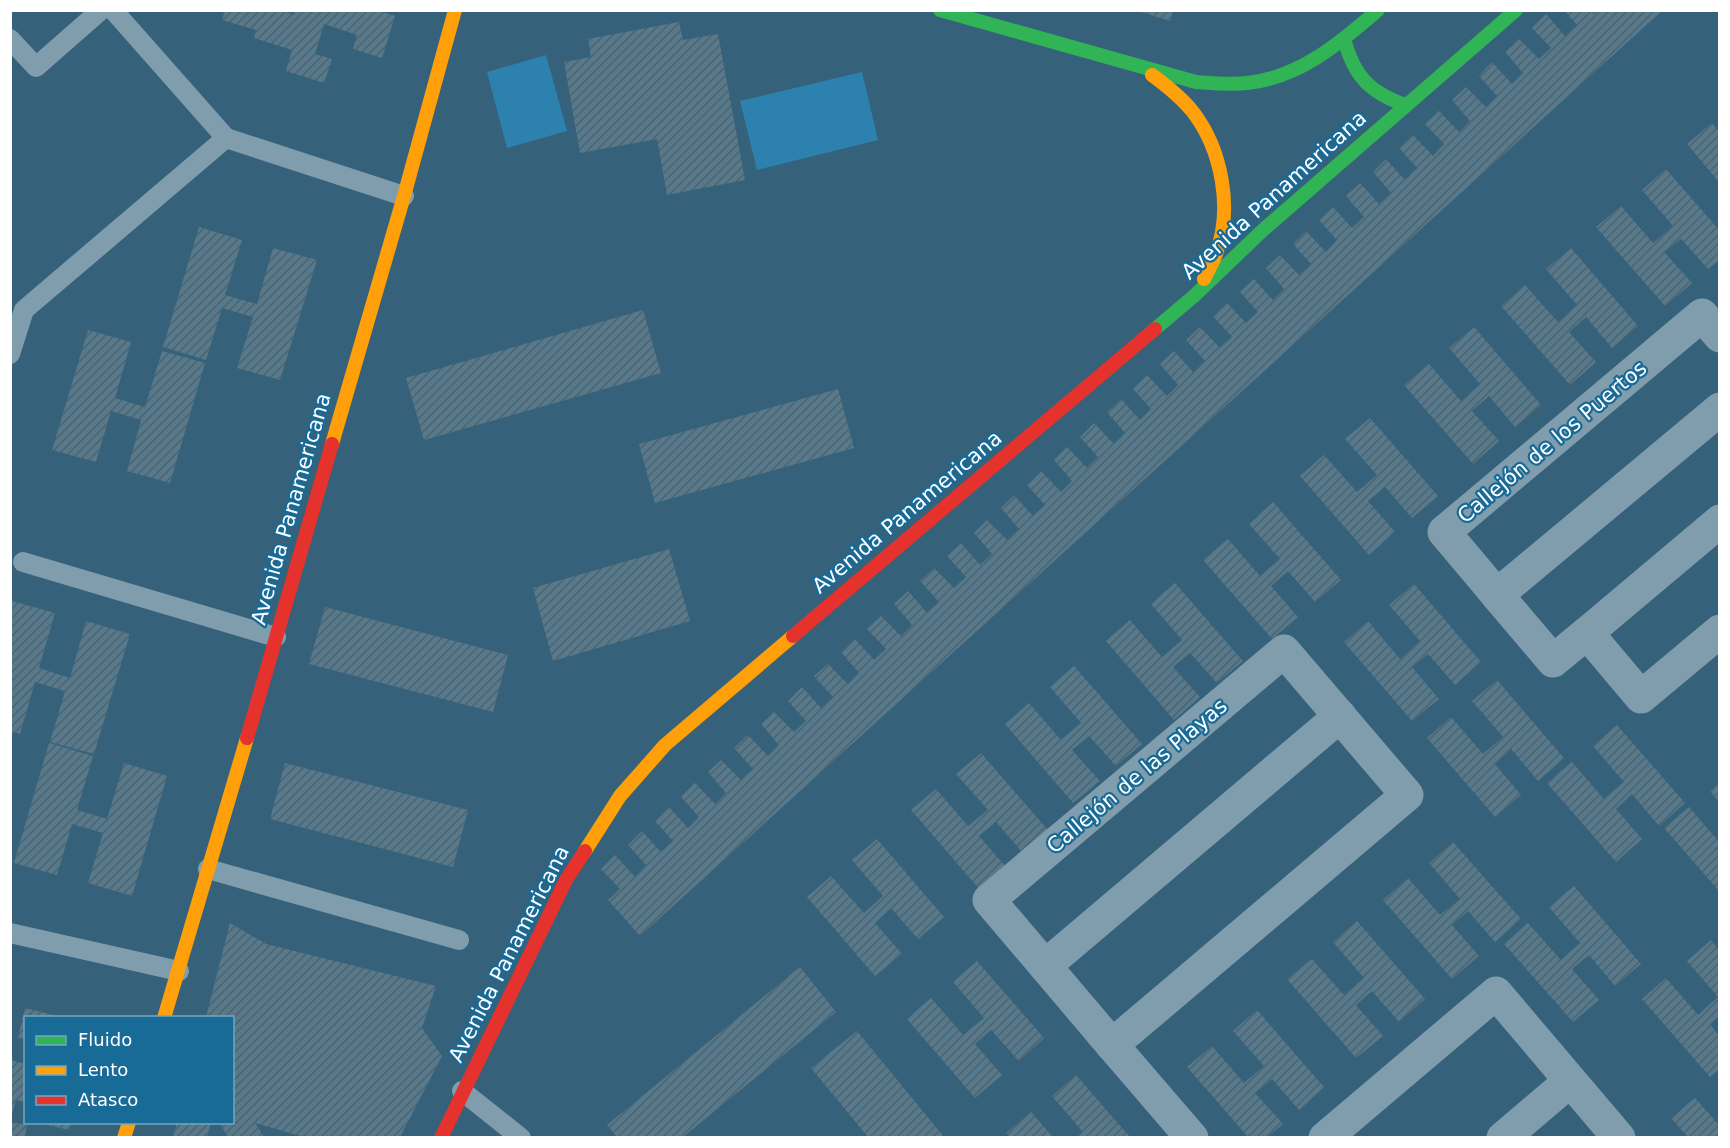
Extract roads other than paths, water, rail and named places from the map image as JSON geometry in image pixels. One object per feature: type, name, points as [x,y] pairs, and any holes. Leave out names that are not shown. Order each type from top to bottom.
[{"type":"street","name":"Avenida Panamericana","points":[[164,1016],[404,196],[455,10]]},
{"type":"street","points":[[940,10],[1196,82],[1249,83],[1302,67],[1344,39],[1378,10]]},
{"type":"street","name":"Avenida Panamericana","points":[[441,1137],[566,880],[620,796],[665,745],[1194,296],[1263,230],[1516,10]]},
{"type":"street","points":[[1344,39],[1354,69],[1363,81],[1375,92],[1405,105]]},
{"type":"street","points":[[1135,66],[1158,79],[1179,96],[1197,117],[1210,140],[1219,165],[1224,192],[1224,220],[1219,247],[1209,273],[1194,296]]},
{"type":"street","name":"Callejón de los Puertos","points":[[1719,336],[1702,315],[1444,532],[1553,661],[1719,521]]},
{"type":"street","points":[[1497,596],[1719,409]]},
{"type":"street","points":[[1587,633],[1641,697],[1719,631]]},
{"type":"street","name":"Callejón de las Playas","points":[[1112,1045],[1407,795],[1284,651],[989,900],[1112,1045],[1192,1137]]},
{"type":"street","points":[[1045,966],[1340,716]]},
{"type":"street","points":[[1325,1137],[1496,993],[1618,1137]]},
{"type":"street","points":[[1503,1137],[1570,1081]]},
{"type":"lane","points":[[10,39],[36,67],[100,10]]},
{"type":"lane","points":[[113,10],[226,138],[404,196]]},
{"type":"lane","points":[[10,354],[24,310],[226,138]]},
{"type":"lane","points":[[23,562],[276,637]]},
{"type":"lane","points":[[208,869],[459,940]]},
{"type":"lane","points":[[10,933],[179,971]]},
{"type":"lane","points":[[462,1091],[521,1137]]}]
